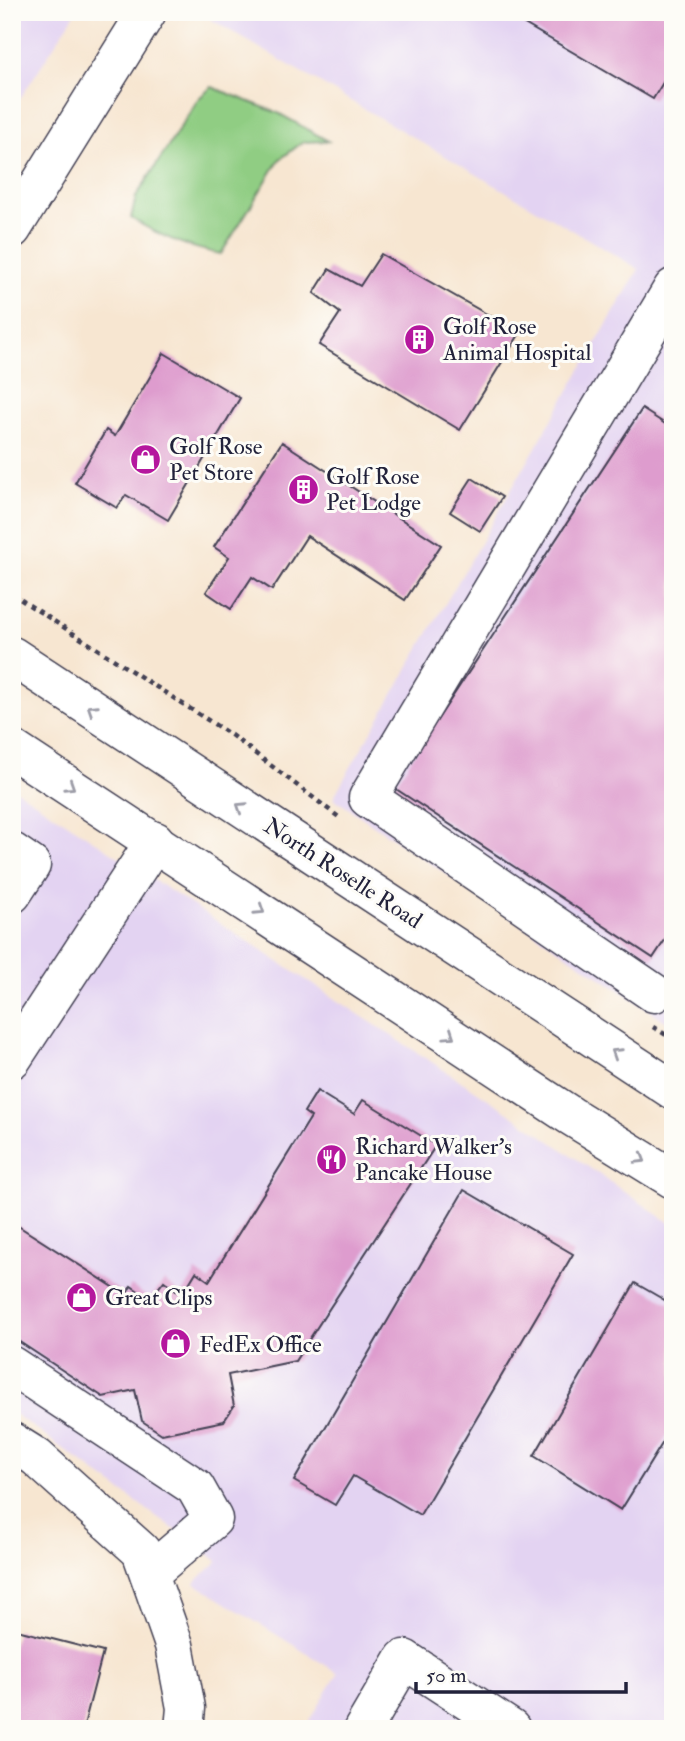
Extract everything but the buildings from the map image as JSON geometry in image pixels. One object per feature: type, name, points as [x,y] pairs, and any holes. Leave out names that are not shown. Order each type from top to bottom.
[{"type":"main road","points":[[12,229],[148,12]]},
{"type":"main road","points":[[654,993],[368,798],[673,288]]},
{"type":"main road","name":"North Roselle Road","points":[[12,656],[673,1090]]},
{"type":"main road","points":[[12,749],[571,1116],[673,1179]]},
{"type":"main road","points":[[12,1059],[155,841]]},
{"type":"main road","points":[[12,852],[31,865],[12,894]]},
{"type":"main road","points":[[12,1366],[195,1487],[213,1519],[149,1574]]},
{"type":"main road","points":[[12,1442],[36,1457],[141,1551],[174,1645],[186,1708],[184,1729]]},
{"type":"main road","points":[[363,1729],[404,1660],[511,1729]]},
{"type":"shaded area","points":[[12,12],[76,12],[12,111]]},
{"type":"shaded area","points":[[198,12],[673,12],[673,1026],[333,798],[639,269]]},
{"type":"shaded area","points":[[12,787],[511,1114],[673,1225],[673,1729],[305,1729],[338,1673],[194,1583],[218,1561],[12,1412]]},
{"type":"green space","points":[[212,87],[278,113],[328,141],[303,142],[279,160],[221,254],[174,241],[131,218],[136,197],[199,98]]},
{"type":"place","name":"Golf Rose Animal Hospital","points":[[420,339]]},
{"type":"place","name":"Golf Rose Pet Store","points":[[146,459]]},
{"type":"place","name":"Golf Rose Pet Lodge","points":[[303,489]]},
{"type":"place","name":"Richard Walker's Pancake House","points":[[332,1159]]},
{"type":"place","name":"Great Clips","points":[[82,1297]]},
{"type":"place","name":"FedEx Office","points":[[176,1344]]}]
